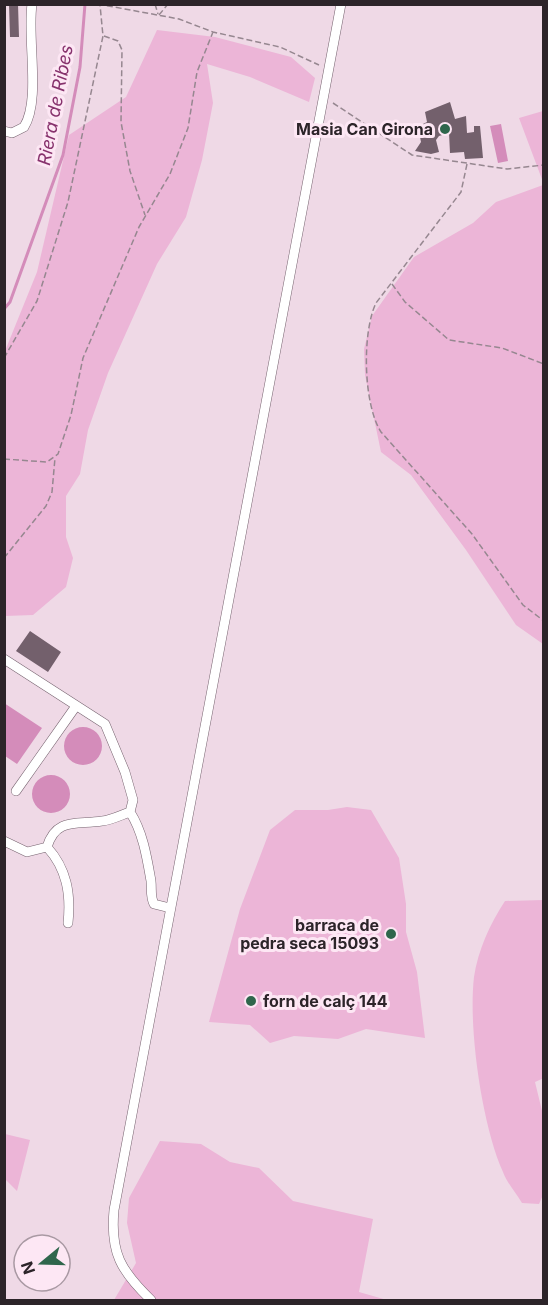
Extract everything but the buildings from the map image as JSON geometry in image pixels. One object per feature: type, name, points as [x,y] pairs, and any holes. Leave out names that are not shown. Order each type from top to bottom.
[{"type":"street","points":[[4,132],[12,133],[24,127],[32,112],[30,40],[32,4]]},
{"type":"street","points":[[151,1300],[126,1273],[115,1253],[112,1232],[170,908],[341,4]]},
{"type":"street","points":[[4,658],[105,724],[125,772],[133,800],[130,812],[141,835],[152,884],[150,898],[154,904],[170,908]]},
{"type":"street","points":[[16,791],[76,706]]},
{"type":"street","points":[[68,923],[70,901],[67,878],[47,847],[51,834],[61,825],[104,821],[130,812]]},
{"type":"street","points":[[4,841],[27,852],[47,847]]},
{"type":"path","points":[[155,4],[158,15]]},
{"type":"path","points":[[158,15],[165,11],[168,4]]},
{"type":"path","points":[[4,358],[37,301],[68,202],[103,36],[99,5],[158,15],[213,32],[280,47],[328,70]]},
{"type":"path","points":[[4,558],[46,506],[52,492],[55,456],[71,415],[84,358],[146,216],[170,174],[188,128],[197,72],[213,32]]},
{"type":"path","points":[[103,36],[118,42],[122,50],[121,122],[130,171],[146,216]]},
{"type":"path","points":[[324,99],[340,106],[412,155],[507,169],[543,165]]},
{"type":"path","points":[[467,164],[461,192],[370,314],[369,397],[373,420],[472,534],[518,598],[543,621]]},
{"type":"path","points":[[391,283],[405,302],[449,339],[502,348],[543,364]]},
{"type":"path","points":[[4,459],[47,462],[55,456]]},
{"type":"shaded area","points":[[157,30],[215,37],[291,57],[315,78],[309,102],[250,77],[207,64],[213,103],[202,160],[186,217],[157,264],[108,373],[88,430],[80,474],[66,496],[66,537],[73,558],[66,587],[33,615],[5,616],[5,351],[37,272],[69,135],[126,97]]},
{"type":"shaded area","points":[[544,111],[543,182],[519,118]]},
{"type":"shaded area","points":[[501,124],[508,161],[498,163],[490,126]]},
{"type":"shaded area","points":[[544,185],[543,644],[516,625],[466,550],[411,475],[381,452],[365,375],[364,349],[372,316],[414,257],[473,223],[496,202]]},
{"type":"shaded area","points":[[4,703],[42,728],[17,764],[5,756]]},
{"type":"shaded area","points":[[83,727],[96,733],[102,746],[96,759],[83,765],[70,759],[64,746],[70,733]]},
{"type":"shaded area","points":[[51,775],[65,780],[70,794],[65,808],[51,813],[37,808],[32,794],[37,780]]},
{"type":"shaded area","points":[[347,807],[371,810],[399,858],[406,904],[406,932],[417,972],[425,1038],[366,1029],[338,1039],[294,1036],[270,1043],[250,1025],[209,1022],[240,909],[270,830],[295,810],[328,810]]},
{"type":"shaded area","points":[[543,900],[544,1078],[535,1082],[543,1115],[543,1195],[539,1204],[522,1203],[509,1184],[495,1152],[478,1076],[473,998],[474,977],[482,947],[505,901]]},
{"type":"shaded area","points":[[5,1134],[30,1140],[17,1191],[5,1179]]},
{"type":"shaded area","points":[[160,1141],[201,1144],[230,1162],[259,1168],[293,1201],[373,1219],[359,1292],[387,1300],[114,1300],[136,1263],[127,1223],[129,1198]]},
{"type":"waterway","name":"Riera de Ribes","points":[[4,309],[10,302],[63,155],[80,67],[85,4]]},
{"type":"place","name":"Masia Can Girona","points":[[445,129]]},
{"type":"place","name":"barraca de pedra seca 15093","points":[[391,934]]},
{"type":"place","name":"forn de calç 144","points":[[251,1001]]}]
